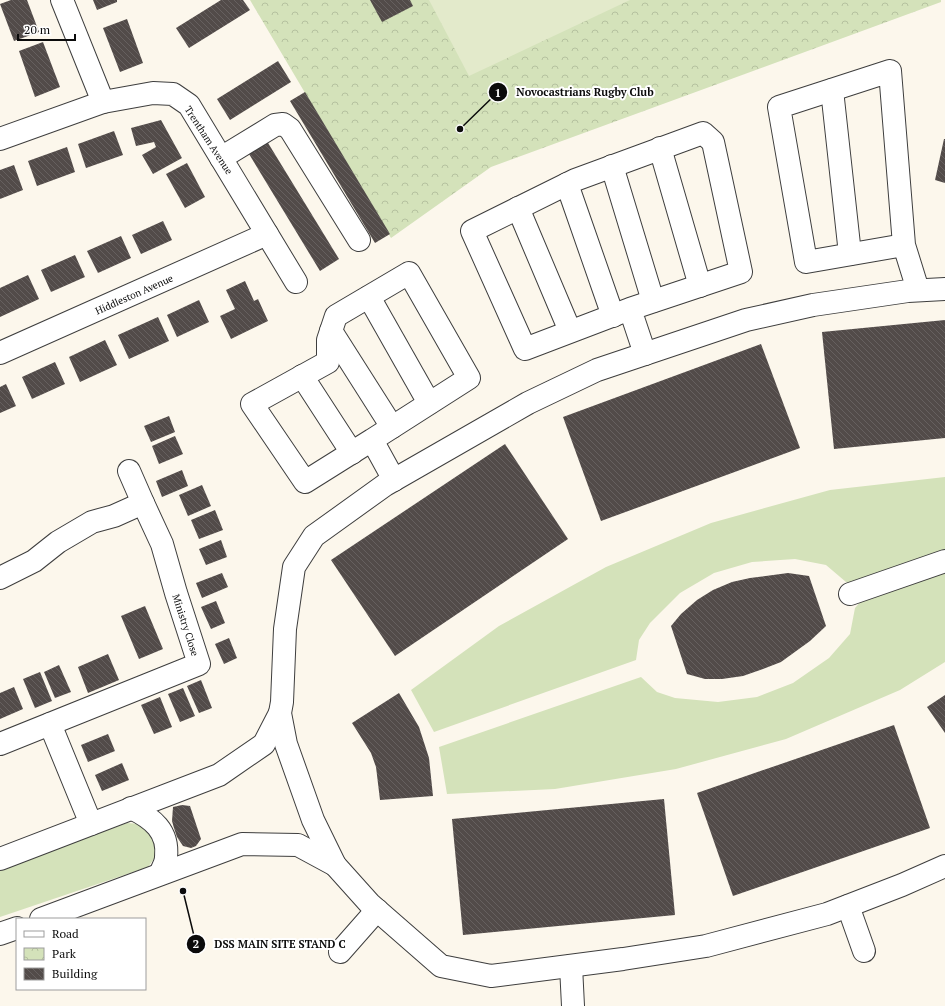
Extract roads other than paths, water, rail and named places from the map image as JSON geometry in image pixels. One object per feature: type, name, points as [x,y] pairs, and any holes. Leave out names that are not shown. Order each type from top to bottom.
[{"type":"street","points":[[62,0],[103,102]]},
{"type":"street","points":[[904,245],[806,262],[779,107],[890,71],[904,245],[918,290]]},
{"type":"street","points":[[832,90],[850,254]]},
{"type":"street","name":"Trentham Avenue","points":[[0,139],[103,102],[153,93],[173,94],[189,105],[296,282]]},
{"type":"street","points":[[221,158],[275,125],[283,124],[290,129],[359,240]]},
{"type":"street","points":[[703,132],[713,142],[741,272],[621,312],[525,349],[472,231],[567,184],[612,166],[703,132]]},
{"type":"street","points":[[660,148],[700,286]]},
{"type":"street","points":[[612,166],[653,301]]},
{"type":"street","points":[[567,184],[621,312],[645,354]]},
{"type":"street","points":[[518,208],[570,331]]},
{"type":"street","name":"Hiddleston Avenue","points":[[0,353],[267,234]]},
{"type":"street","points":[[410,273],[469,378],[305,482],[252,404],[328,362],[328,340],[331,331],[336,316],[410,273]]},
{"type":"street","points":[[0,859],[219,775],[264,744],[280,713],[282,702],[285,629],[294,567],[314,536],[394,480],[528,403],[597,370],[746,320],[813,305],[918,290],[945,289]]},
{"type":"street","points":[[369,297],[429,403]]},
{"type":"street","points":[[331,331],[392,427]]},
{"type":"street","points":[[302,376],[352,453]]},
{"type":"street","points":[[372,440],[394,480]]},
{"type":"street","name":"Ministry Close","points":[[0,744],[199,664],[162,544],[129,471]]},
{"type":"street","points":[[0,578],[34,561],[58,542],[92,522],[114,516],[143,503]]},
{"type":"street","points":[[850,594],[945,562]]},
{"type":"street","points":[[280,713],[286,744],[313,820],[335,865],[370,904],[441,966],[491,976],[706,946],[827,914],[902,885],[945,866]]},
{"type":"street","points":[[50,724],[91,824]]},
{"type":"street","points":[[131,808],[146,815],[164,833],[166,842],[166,858],[160,874]]},
{"type":"street","points":[[44,918],[242,844],[298,845],[335,865]]},
{"type":"street","points":[[848,906],[864,951]]},
{"type":"street","points":[[340,952],[377,910]]},
{"type":"street","points":[[0,934],[16,928]]},
{"type":"street","points":[[571,966],[573,1006]]},
{"type":"place","name":"Novocastrians Rugby Club","points":[[460,129]]},
{"type":"place","name":"DSS MAIN SITE STAND C","points":[[183,891]]}]
